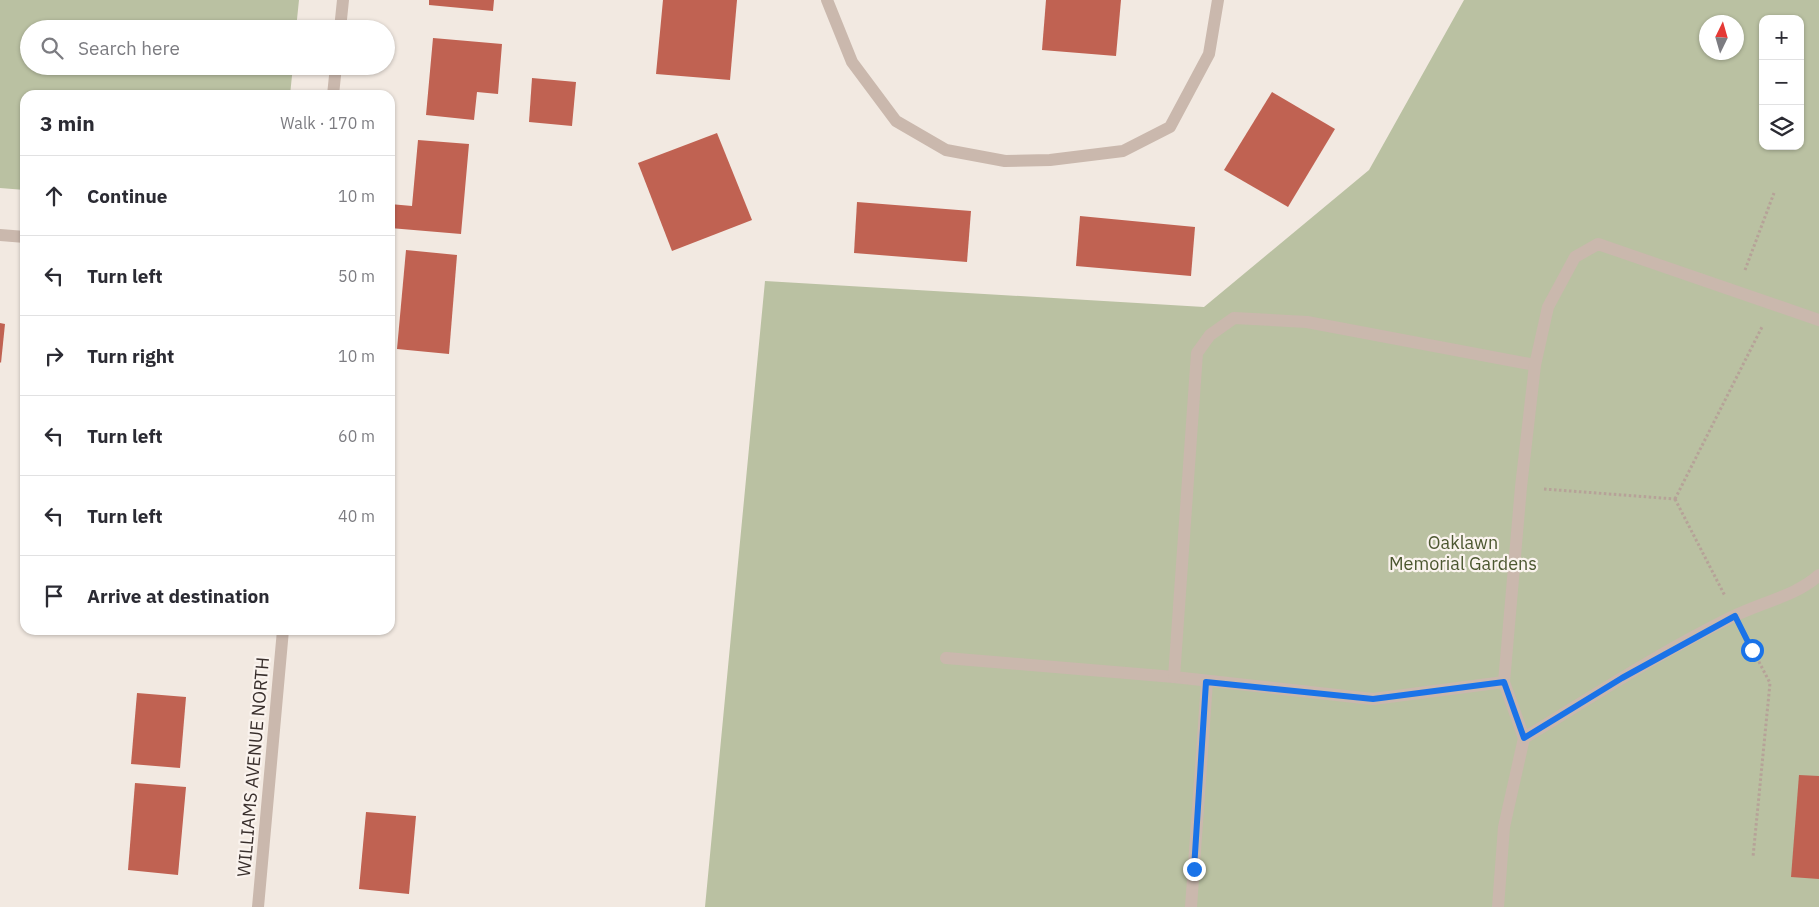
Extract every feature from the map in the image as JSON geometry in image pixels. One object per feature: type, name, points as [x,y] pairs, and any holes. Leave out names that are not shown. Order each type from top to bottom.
[{"type":"street","points":[[341,20],[343,0]]},
{"type":"street","points":[[827,0],[852,62],[896,121],[946,150],[1005,161],[1050,160],[1123,151],[1170,127],[1209,54],[1218,0]]},
{"type":"street","points":[[334,90],[335,75]]},
{"type":"street","points":[[0,235],[20,236]]},
{"type":"street","points":[[1498,907],[1504,827],[1524,738],[1504,682],[1521,487],[1535,365],[1548,306],[1575,257],[1598,244],[1819,320]]},
{"type":"street","points":[[1174,677],[1197,353],[1210,335],[1234,318],[1307,322],[1535,365]]},
{"type":"street","points":[[1524,738],[1622,678],[1735,616],[1814,587],[1819,575]]},
{"type":"street","name":"WILLIAMS AVENUE NORTH","points":[[258,907],[283,635]]},
{"type":"street","points":[[946,658],[1174,677],[1373,699],[1504,682]]},
{"type":"street","points":[[1191,907],[1206,682]]},
{"type":"path","points":[[1737,293],[1774,193]]},
{"type":"path","points":[[1675,499],[1774,305]]},
{"type":"path","points":[[1521,487],[1675,499]]},
{"type":"path","points":[[1675,499],[1770,683],[1753,856]]},
{"type":"green space","points":[[0,0],[299,0],[297,20],[20,20],[20,75],[292,75],[291,90],[20,90],[20,190],[0,188]]},
{"type":"green space","name":"Oaklawn Memorial Gardens","points":[[1464,0],[1819,0],[1819,907],[705,907],[765,281],[1204,307],[1369,170]]},
{"type":"building","points":[[429,0],[494,0],[493,11],[429,5]]},
{"type":"building","points":[[663,0],[737,0],[730,80],[656,74]]},
{"type":"building","points":[[1046,0],[1121,0],[1116,56],[1042,50]]},
{"type":"building","points":[[433,38],[502,44],[498,94],[477,92],[474,120],[426,115]]},
{"type":"building","points":[[532,78],[576,82],[572,126],[529,122]]},
{"type":"building","points":[[1272,92],[1335,129],[1288,207],[1224,170]]},
{"type":"building","points":[[717,133],[752,220],[672,251],[638,163]]},
{"type":"building","points":[[418,140],[469,144],[461,234],[395,228],[395,204],[412,206]]},
{"type":"building","points":[[857,202],[971,211],[967,262],[854,253]]},
{"type":"building","points":[[1080,216],[1195,227],[1191,276],[1076,266]]},
{"type":"building","points":[[406,250],[457,255],[449,354],[397,349]]},
{"type":"building","points":[[0,323],[5,324],[1,363],[0,362]]},
{"type":"building","points":[[137,693],[186,697],[180,768],[131,764]]},
{"type":"building","points":[[1799,775],[1819,776],[1819,879],[1791,877]]},
{"type":"building","points":[[135,783],[186,787],[178,875],[128,870]]},
{"type":"building","points":[[366,812],[416,816],[409,894],[359,889]]},
{"type":"route","points":[[1194,869],[1206,682],[1373,699],[1504,682],[1524,738],[1622,678],[1735,616],[1752,650]]}]
